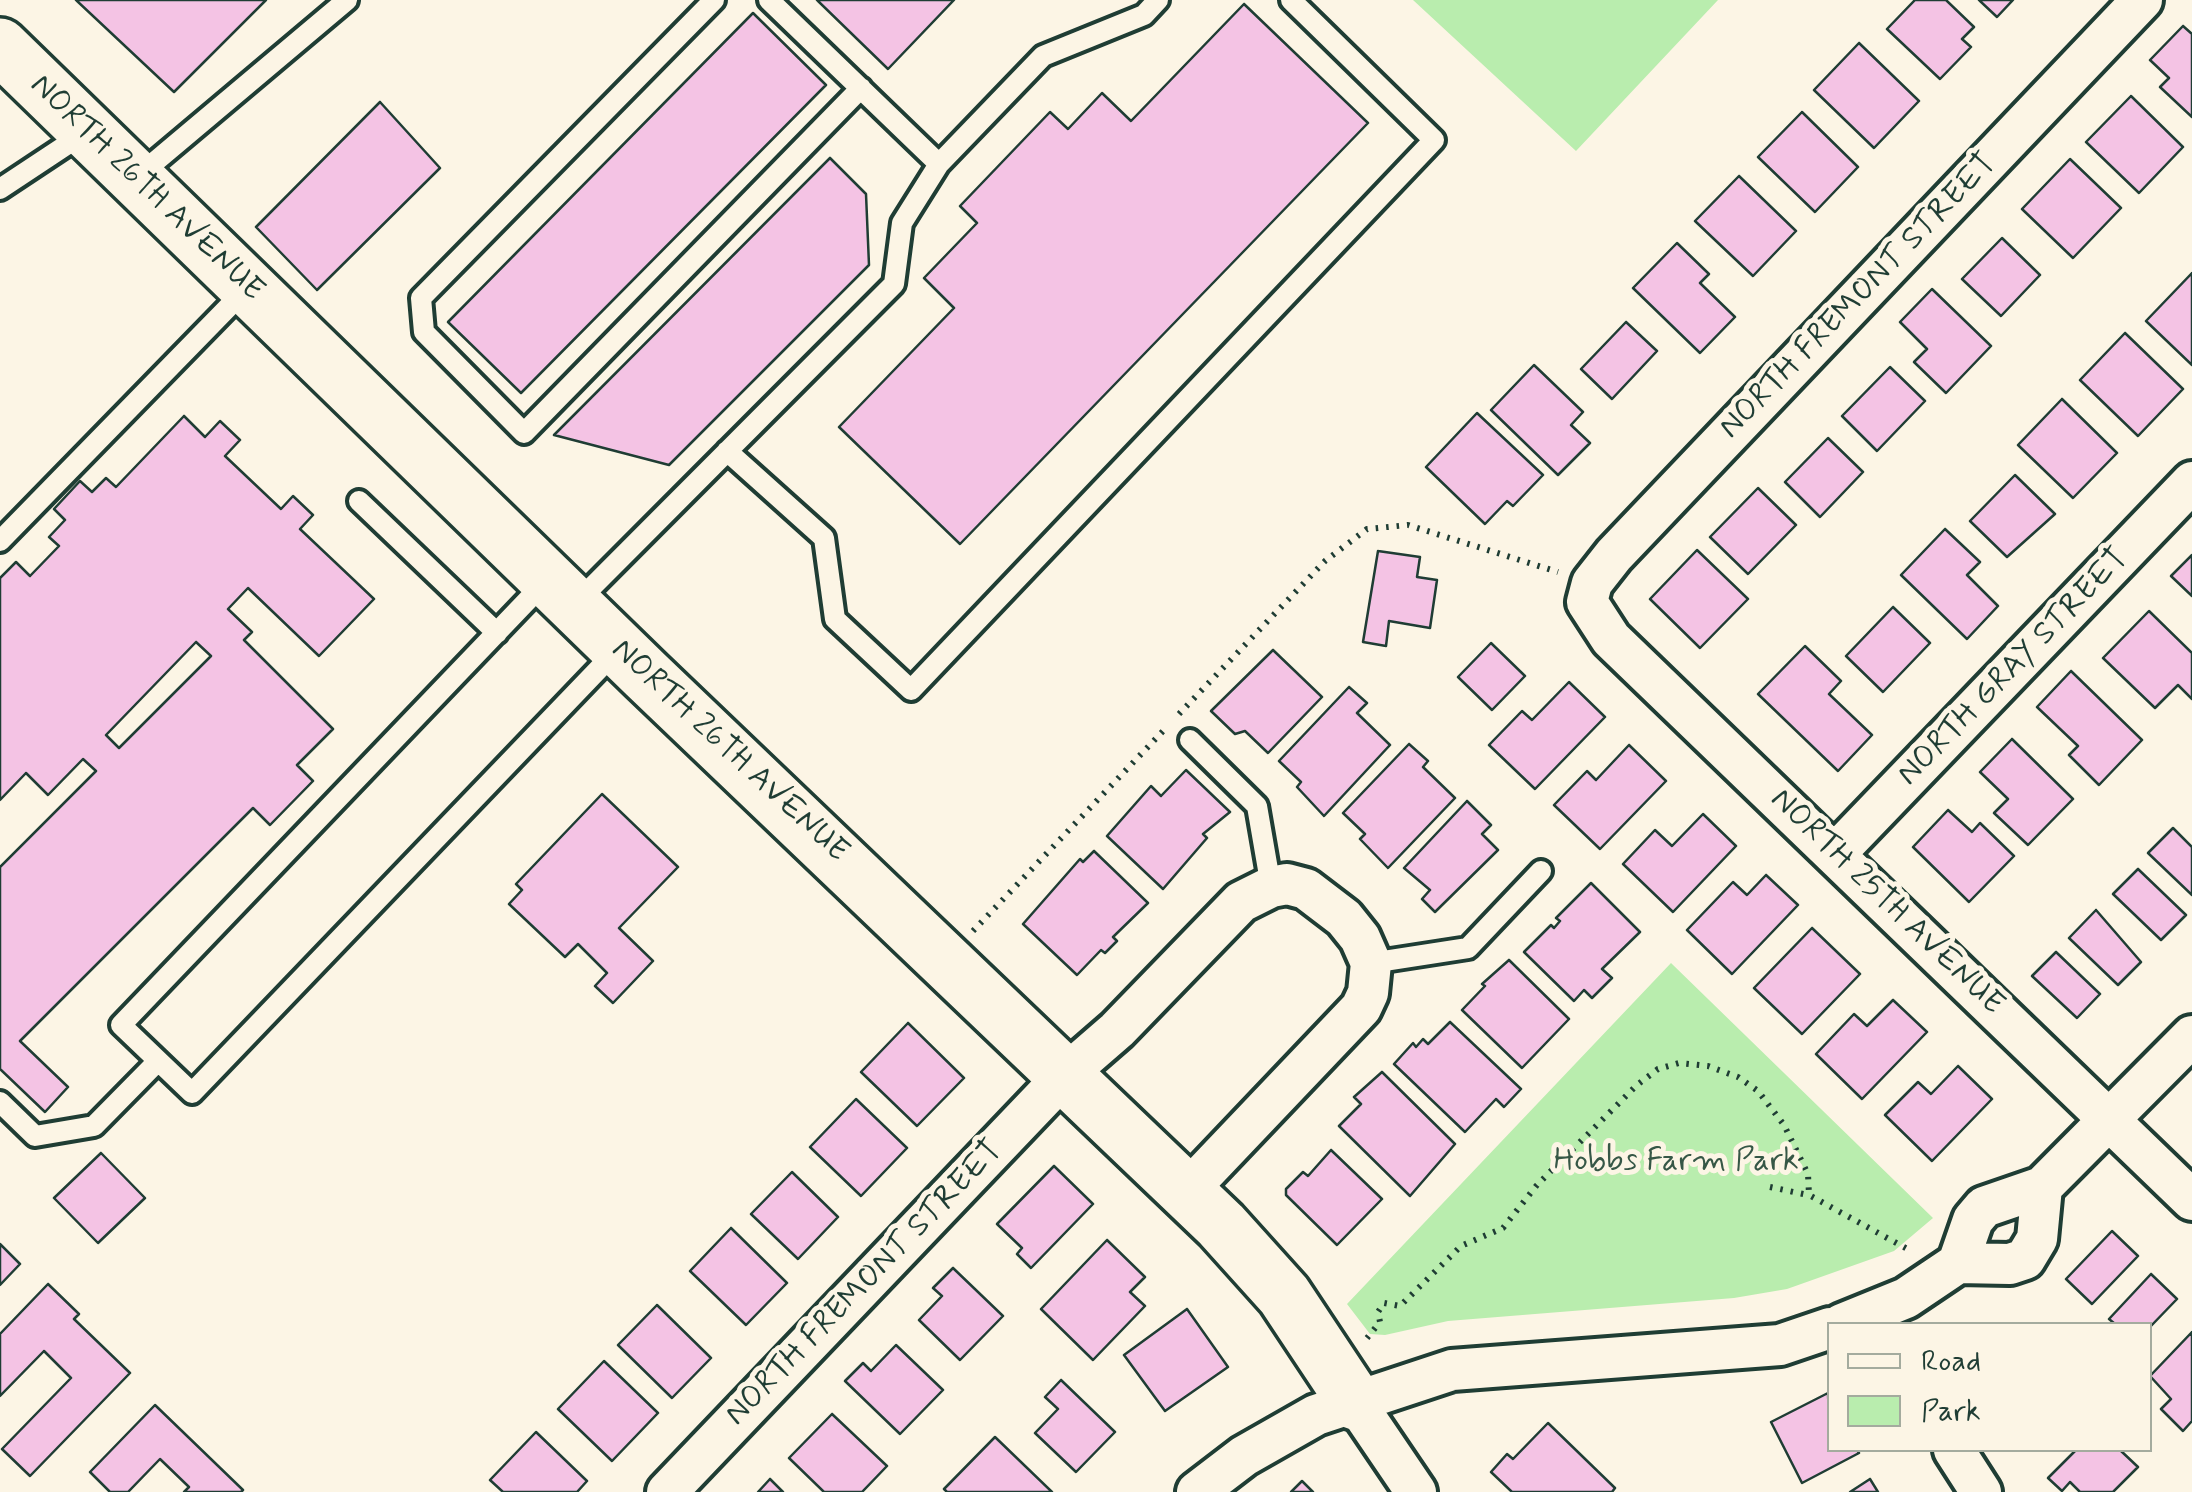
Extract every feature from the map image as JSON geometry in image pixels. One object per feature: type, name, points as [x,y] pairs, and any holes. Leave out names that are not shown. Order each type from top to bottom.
[{"type":"street","name":"NORTH FREMONT STREET","points":[[1590,592],[2142,0]]},
{"type":"street","name":"NORTH 26TH AVENUE","points":[[0,46],[1261,1266],[1416,1492]]},
{"type":"street","name":"NORTH GRAY STREET","points":[[1835,854],[2192,482]]},
{"type":"street","name":"NORTH 25TH AVENUE","points":[[1590,592],[1611,638],[2192,1200]]},
{"type":"street","points":[[1186,1192],[1361,1008],[1368,993],[1371,964],[1360,938],[1322,900],[1288,884],[1271,887]]},
{"type":"street","name":"NORTH FREMONT STREET","points":[[666,1492],[1064,1076],[1103,1044],[1241,902],[1271,887]]},
{"type":"street","points":[[1854,1322],[1885,1317],[1947,1270],[1984,1207],[2042,1188],[2192,1036]]},
{"type":"street","points":[[1947,1270],[2010,1264],[2025,1258],[2037,1239],[2042,1188]]},
{"type":"street","points":[[1197,1492],[1284,1432],[1343,1383],[1452,1370],[1780,1344],[1827,1329]]},
{"type":"street","points":[[1955,1452],[1981,1492]]},
{"type":"lane","points":[[136,178],[347,0]]},
{"type":"lane","points":[[714,0],[421,298],[424,332],[524,433],[861,88]]},
{"type":"lane","points":[[769,0],[938,164]]},
{"type":"lane","points":[[618,648],[192,1093],[120,1025],[496,633],[561,592],[728,451],[894,284],[902,224],[938,164],[1043,56],[1144,15],[1158,0]]},
{"type":"lane","points":[[728,451],[824,538],[835,619],[911,690],[1434,140],[1290,0]]},
{"type":"lane","points":[[0,189],[87,131]]},
{"type":"lane","points":[[0,541],[248,287]]},
{"type":"lane","points":[[359,501],[496,633]]},
{"type":"lane","points":[[1190,740],[1256,806],[1271,887]]},
{"type":"lane","points":[[1371,964],[1468,948],[1541,871]]},
{"type":"lane","points":[[0,1102],[36,1136],[94,1126],[158,1061]]},
{"type":"path","points":[[966,938],[1324,561],[1368,530],[1408,525],[1590,592]]},
{"type":"path","points":[[1343,1383],[1380,1322],[1378,1312],[1384,1303],[1400,1306],[1461,1246],[1502,1228],[1536,1184],[1658,1069],[1680,1064],[1708,1066],[1738,1077],[1758,1091],[1784,1125],[1808,1174],[1809,1195]]},
{"type":"path","points":[[1770,1186],[1809,1195],[1947,1270]]},
{"type":"green space","points":[[1413,0],[1718,0],[1576,151]]},
{"type":"green space","name":"Hobbs Farm Park","points":[[1671,963],[1933,1218],[1894,1251],[1787,1289],[1734,1298],[1448,1321],[1385,1335],[1370,1334],[1347,1304]]},
{"type":"building","points":[[76,0],[266,0],[174,92]]},
{"type":"building","points":[[817,0],[954,0],[888,69]]},
{"type":"building","points":[[1915,0],[1946,0],[1974,27],[1962,39],[1971,47],[1940,79],[1887,29]]},
{"type":"building","points":[[1979,0],[2013,0],[1997,17]]},
{"type":"building","points":[[1244,4],[1368,123],[960,544],[839,427],[954,308],[924,278],[977,223],[960,206],[1050,112],[1068,129],[1102,93],[1131,121]]},
{"type":"building","points":[[753,13],[826,85],[521,393],[448,322]]},
{"type":"building","points":[[2183,26],[2192,34],[2192,117],[2160,87],[2169,78],[2150,60]]},
{"type":"building","points":[[1859,43],[1919,101],[1874,148],[1814,90]]},
{"type":"building","points":[[2131,96],[2183,147],[2139,193],[2086,142]]},
{"type":"building","points":[[380,102],[440,168],[317,290],[256,227]]},
{"type":"building","points":[[1802,112],[1858,167],[1815,212],[1758,157]]},
{"type":"building","points":[[830,158],[866,194],[869,265],[669,465],[554,435]]},
{"type":"building","points":[[2070,159],[2121,208],[2073,258],[2022,209]]},
{"type":"building","points":[[1739,176],[1796,231],[1753,276],[1695,221]]},
{"type":"building","points":[[2002,238],[2040,275],[2001,316],[1962,279]]},
{"type":"building","points":[[1677,243],[1709,274],[1700,283],[1735,317],[1700,353],[1633,288]]},
{"type":"building","points":[[2192,273],[2192,365],[2146,321]]},
{"type":"building","points":[[1932,289],[1991,346],[1946,393],[1914,362],[1927,349],[1900,322]]},
{"type":"building","points":[[1626,322],[1657,351],[1612,399],[1581,369]]},
{"type":"building","points":[[2125,333],[2183,389],[2138,436],[2080,380]]},
{"type":"building","points":[[1534,365],[1583,412],[1571,425],[1590,443],[1558,475],[1491,410]]},
{"type":"building","points":[[1890,367],[1925,401],[1877,451],[1842,416]]},
{"type":"building","points":[[2062,399],[2117,453],[2073,498],[2018,445]]},
{"type":"building","points":[[1477,413],[1543,475],[1513,506],[1507,501],[1485,524],[1426,467]]},
{"type":"building","points":[[184,416],[205,437],[220,421],[240,440],[225,456],[281,509],[293,496],[313,515],[300,529],[374,599],[319,656],[248,588],[228,609],[252,632],[244,640],[333,729],[297,765],[313,781],[270,825],[253,808],[20,1041],[68,1087],[45,1112],[0,1069],[0,867],[96,771],[83,759],[48,795],[26,773],[0,800],[0,578],[16,562],[30,576],[59,546],[49,537],[65,520],[54,509],[80,481],[92,492],[106,478],[116,487]],"holes":[[[196,642],[211,656],[119,748],[106,735]]]},
{"type":"building","points":[[1828,438],[1863,472],[1820,517],[1785,482]]},
{"type":"building","points":[[2015,475],[2055,514],[2007,557],[1970,521]]},
{"type":"building","points":[[1758,488],[1796,525],[1748,574],[1710,537]]},
{"type":"building","points":[[1945,529],[1980,562],[1967,575],[1998,606],[1967,639],[1901,575]]},
{"type":"building","points":[[1697,550],[1748,599],[1700,648],[1650,599]]},
{"type":"building","points":[[1378,551],[1420,557],[1417,577],[1437,580],[1430,628],[1389,621],[1386,646],[1363,642]]},
{"type":"building","points":[[2192,555],[2192,596],[2171,576]]},
{"type":"building","points":[[1893,607],[1930,643],[1883,692],[1846,656]]},
{"type":"building","points":[[2149,611],[2192,653],[2192,699],[2178,685],[2155,708],[2103,658]]},
{"type":"building","points":[[1491,643],[1525,676],[1492,710],[1458,677]]},
{"type":"building","points":[[1805,646],[1841,681],[1829,694],[1872,735],[1838,771],[1758,694]]},
{"type":"building","points":[[1273,650],[1322,697],[1268,753],[1245,731],[1235,734],[1211,711]]},
{"type":"building","points":[[2071,671],[2142,740],[2099,785],[2069,755],[2078,746],[2037,707]]},
{"type":"building","points":[[1569,682],[1605,717],[1535,789],[1489,745],[1522,711],[1532,720]]},
{"type":"building","points":[[1349,687],[1367,703],[1357,713],[1390,745],[1324,816],[1297,787],[1301,782],[1279,761]]},
{"type":"building","points":[[2012,739],[2073,799],[2028,845],[1994,813],[2008,799],[1980,772]]},
{"type":"building","points":[[1409,744],[1428,761],[1423,767],[1455,798],[1388,868],[1360,839],[1365,834],[1343,813]]},
{"type":"building","points":[[1629,745],[1666,781],[1600,849],[1554,805],[1587,771],[1596,780]]},
{"type":"building","points":[[1186,770],[1230,812],[1203,834],[1207,838],[1163,889],[1107,836],[1151,786],[1161,796]]},
{"type":"building","points":[[602,794],[678,867],[619,928],[653,961],[613,1003],[595,986],[607,973],[578,944],[565,957],[509,904],[522,890],[516,884]]},
{"type":"building","points":[[1467,801],[1491,825],[1482,834],[1498,850],[1435,912],[1422,899],[1430,890],[1404,868]]},
{"type":"building","points":[[1948,810],[1972,832],[1980,823],[2014,856],[1969,902],[1913,847]]},
{"type":"building","points":[[1703,814],[1736,846],[1673,912],[1623,864],[1655,830],[1672,846]]},
{"type":"building","points":[[2173,828],[2192,847],[2192,895],[2148,853]]},
{"type":"building","points":[[1094,851],[1148,903],[1113,937],[1117,941],[1105,953],[1101,950],[1077,975],[1023,924],[1080,859],[1083,862]]},
{"type":"building","points":[[2138,869],[2186,915],[2161,940],[2113,894]]},
{"type":"building","points":[[1766,875],[1798,905],[1732,974],[1687,930],[1733,882],[1747,895]]},
{"type":"building","points":[[1591,883],[1640,932],[1602,969],[1612,978],[1592,998],[1584,990],[1574,1001],[1524,952],[1551,925],[1554,928],[1560,921],[1556,918]]},
{"type":"building","points":[[2096,910],[2141,962],[2118,985],[2069,938]]},
{"type":"building","points":[[1812,928],[1860,974],[1802,1034],[1754,988]]},
{"type":"building","points":[[2056,952],[2100,994],[2077,1018],[2032,976]]},
{"type":"building","points":[[1509,960],[1569,1019],[1522,1068],[1462,1010],[1485,986],[1482,984]]},
{"type":"building","points":[[1893,1000],[1927,1032],[1862,1099],[1816,1054],[1854,1014],[1867,1026]]},
{"type":"building","points":[[1450,1022],[1521,1089],[1504,1107],[1496,1099],[1465,1132],[1394,1064],[1413,1043],[1416,1047],[1423,1039],[1428,1044]]},
{"type":"building","points":[[908,1023],[964,1078],[917,1126],[861,1072]]},
{"type":"building","points":[[1958,1066],[1992,1099],[1932,1161],[1885,1115],[1918,1082],[1931,1094]]},
{"type":"building","points":[[1382,1072],[1455,1144],[1410,1196],[1339,1126],[1361,1104],[1354,1097]]},
{"type":"building","points":[[856,1099],[907,1148],[861,1196],[810,1147]]},
{"type":"building","points":[[1331,1150],[1382,1199],[1337,1245],[1286,1195],[1286,1189],[1303,1172],[1308,1176]]},
{"type":"building","points":[[101,1153],[145,1198],[98,1243],[54,1198]]},
{"type":"building","points":[[1054,1166],[1093,1204],[1031,1268],[1017,1254],[1022,1248],[997,1224]]},
{"type":"building","points":[[792,1172],[838,1217],[798,1259],[751,1214]]},
{"type":"building","points":[[731,1228],[787,1283],[746,1325],[690,1271]]},
{"type":"building","points":[[2112,1231],[2138,1256],[2092,1304],[2066,1279]]},
{"type":"building","points":[[1107,1240],[1145,1277],[1130,1292],[1145,1306],[1093,1360],[1041,1309]]},
{"type":"building","points":[[0,1244],[20,1264],[0,1285]]},
{"type":"building","points":[[953,1268],[1003,1316],[960,1360],[919,1320],[942,1296],[933,1288]]},
{"type":"building","points":[[2151,1274],[2177,1299],[2152,1325],[2109,1319]]},
{"type":"building","points":[[48,1284],[79,1314],[74,1319],[130,1373],[30,1476],[2,1449],[71,1378],[44,1351],[0,1396],[0,1334]]},
{"type":"building","points":[[657,1305],[711,1358],[672,1398],[618,1345]]},
{"type":"building","points":[[1187,1309],[1228,1367],[1165,1411],[1124,1355]]},
{"type":"building","points":[[2192,1332],[2192,1421],[2183,1431],[2161,1409],[2171,1399],[2152,1374]]},
{"type":"building","points":[[896,1345],[943,1390],[900,1434],[845,1381],[863,1363],[871,1371]]},
{"type":"building","points":[[604,1361],[658,1413],[612,1461],[558,1409]]},
{"type":"building","points":[[1061,1380],[1115,1432],[1076,1472],[1035,1433],[1058,1409],[1045,1397]]},
{"type":"building","points":[[1827,1394],[1827,1452],[1859,1453],[1802,1483],[1771,1422]]},
{"type":"building","points":[[155,1405],[243,1490],[184,1492],[189,1487],[160,1459],[128,1492],[110,1492],[90,1472]]},
{"type":"building","points":[[832,1414],[887,1466],[862,1492],[824,1492],[789,1458]]},
{"type":"building","points":[[1548,1423],[1615,1488],[1612,1492],[1512,1492],[1491,1472],[1507,1454],[1513,1459]]},
{"type":"building","points":[[536,1432],[587,1481],[577,1492],[503,1492],[490,1480]]},
{"type":"building","points":[[995,1437],[1052,1492],[947,1492],[944,1489]]},
{"type":"building","points":[[2074,1452],[2122,1452],[2138,1467],[2113,1492],[2080,1492],[2070,1482],[2062,1491],[2048,1478]]},
{"type":"building","points":[[770,1479],[783,1492],[758,1492]]},
{"type":"building","points":[[1870,1479],[1878,1492],[1850,1492]]},
{"type":"building","points":[[1302,1481],[1313,1492],[1291,1492]]}]
